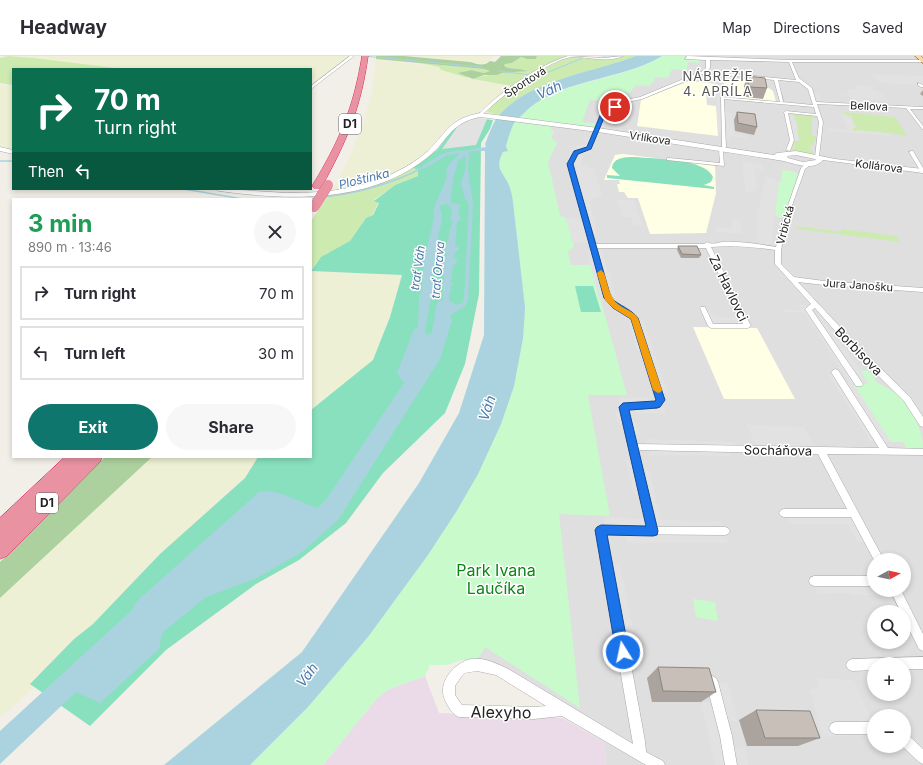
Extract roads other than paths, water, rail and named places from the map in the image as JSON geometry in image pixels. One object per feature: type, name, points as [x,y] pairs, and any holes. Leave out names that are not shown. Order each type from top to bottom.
[{"type":"highway","name":"D1","points":[[354,133],[366,95],[368,57]]},
{"type":"highway","name":"D1","points":[[312,203],[317,186],[338,151],[353,117],[368,57]]},
{"type":"highway","name":"D1","points":[[312,205],[330,181]]},
{"type":"highway","name":"D1","points":[[0,530],[75,458]]},
{"type":"highway","name":"D1","points":[[0,550],[93,458]]},
{"type":"main road","points":[[918,56],[923,61]]},
{"type":"street","points":[[312,87],[352,56]]},
{"type":"street","name":"Športová","points":[[480,115],[512,88],[563,59],[579,56],[607,59],[621,56]]},
{"type":"street","points":[[689,56],[686,58],[790,62],[923,61]]},
{"type":"street","points":[[695,56],[706,59]]},
{"type":"street","points":[[774,56],[775,61]]},
{"type":"street","points":[[604,112],[621,102],[653,93],[689,76],[705,72],[708,68],[706,59]]},
{"type":"street","points":[[790,62],[798,81]]},
{"type":"street","points":[[724,74],[798,81],[810,87],[821,122],[818,160]]},
{"type":"street","points":[[776,79],[781,101]]},
{"type":"street","points":[[670,86],[671,80]]},
{"type":"street","points":[[653,88],[653,93]]},
{"type":"street","name":"Bellova","points":[[724,149],[722,98],[816,105],[923,108]]},
{"type":"street","points":[[608,101],[598,130],[589,148],[576,152],[570,164],[608,298],[616,306],[634,318],[660,400],[657,405],[623,407],[653,531]]},
{"type":"street","points":[[907,107],[923,130]]},
{"type":"street","points":[[786,154],[792,140],[786,112],[819,115]]},
{"type":"street","name":"Vrlíkova","points":[[229,190],[263,194],[298,195],[329,192],[364,186],[385,179],[411,167],[432,150],[458,120],[480,115],[598,130],[771,156],[786,154]]},
{"type":"street","points":[[0,149],[12,152]]},
{"type":"street","points":[[669,159],[721,165],[721,150],[724,149]]},
{"type":"street","points":[[911,152],[923,172]]},
{"type":"street","points":[[786,154],[796,153],[818,160]]},
{"type":"street","points":[[786,154],[797,163],[806,166],[818,160]]},
{"type":"street","name":"Kollárova","points":[[818,160],[923,172]]},
{"type":"street","name":"Vrbická","points":[[792,279],[778,264],[778,249],[790,205],[806,166]]},
{"type":"street","name":"Za Havlovci","points":[[594,246],[707,244],[758,246],[778,249]]},
{"type":"street","name":"Za Havlovci","points":[[703,308],[711,326],[748,326],[707,244]]},
{"type":"street","name":"Jura Janošku","points":[[792,279],[824,283],[923,290]]},
{"type":"street","name":"Borbisova","points":[[792,279],[853,346],[907,399],[923,424]]},
{"type":"street","points":[[815,305],[808,309],[859,384]]},
{"type":"street","points":[[835,372],[886,452]]},
{"type":"street","name":"Socháňova","points":[[633,447],[923,452]]},
{"type":"street","points":[[821,451],[875,553]]},
{"type":"street","points":[[784,513],[853,513]]},
{"type":"street","points":[[640,755],[639,741],[601,530],[725,532]]},
{"type":"street","points":[[814,581],[867,581]]},
{"type":"street","points":[[899,597],[923,645]]},
{"type":"street","points":[[911,663],[923,663]]},
{"type":"street","points":[[852,664],[867,664]]},
{"type":"street","name":"Alexyho","points":[[565,710],[534,713],[459,711],[449,699],[449,685],[458,671],[468,665],[492,667],[659,765]]},
{"type":"street","points":[[712,682],[726,736],[731,765]]},
{"type":"street","points":[[834,728],[867,728]]},
{"type":"street","points":[[911,746],[923,758]]},
{"type":"water","name":"Váh","points":[[636,56],[662,56],[628,71],[571,87],[553,94],[537,102],[513,125],[506,146],[508,151],[503,152],[499,165],[511,190],[525,308],[523,338],[514,386],[501,424],[478,474],[456,512],[428,555],[368,637],[308,707],[250,765],[164,765],[302,652],[419,483],[459,413],[484,335],[485,151],[471,151],[469,153],[468,170],[473,204],[468,301],[465,306],[451,315],[450,317],[452,320],[440,359],[338,520],[302,552],[257,578],[206,597],[162,633],[159,649],[100,703],[76,692],[0,764],[0,731],[132,610],[137,601],[259,492],[265,491],[288,496],[317,508],[326,500],[404,383],[397,373],[414,329],[418,328],[419,296],[422,289],[424,261],[434,218],[435,205],[446,180],[446,170],[448,165],[460,153],[448,155],[448,153],[486,147],[485,144],[493,124],[500,114],[513,102],[529,93],[564,78]],"holes":[[[462,156],[466,157],[465,170],[461,183],[464,196],[469,205],[464,298],[462,303],[456,305],[449,300],[449,293],[451,292],[450,286],[453,285],[451,281],[453,266],[458,261],[454,257],[455,253],[460,248],[455,246],[457,222],[461,219],[458,213],[460,205],[450,202],[454,176],[458,161],[463,159]],[[447,204],[451,210],[450,220],[453,222],[444,249],[447,256],[442,258],[441,262],[443,266],[444,282],[440,283],[440,285],[443,286],[443,299],[437,303],[432,332],[428,335],[425,332],[433,287],[431,274],[434,261],[437,260],[438,257],[438,238],[442,219],[439,208],[441,205]]]},
{"type":"waterway","points":[[363,56],[482,67]]},
{"type":"waterway","points":[[602,56],[616,56]]},
{"type":"waterway","points":[[498,71],[539,76],[583,58]]},
{"type":"waterway","points":[[424,167],[446,154],[459,152]]},
{"type":"waterway","name":"Ploštínka","points":[[0,161],[12,161]]},
{"type":"waterway","name":"Ploštínka","points":[[323,197],[375,187],[424,167]]},
{"type":"waterway","name":"Ploštínka","points":[[190,190],[237,198]]},
{"type":"waterway","name":"Ploštínka","points":[[312,198],[316,198]]},
{"type":"district","name":"NÁBREŽIE 4. APRÍLA","points":[[718,84]]},
{"type":"water label","name":"trať Váh","points":[[418,268]]},
{"type":"water label","name":"trať Orava","points":[[438,270]]},
{"type":"park label","name":"Park Ivana Laučíka","points":[[496,579]]}]
